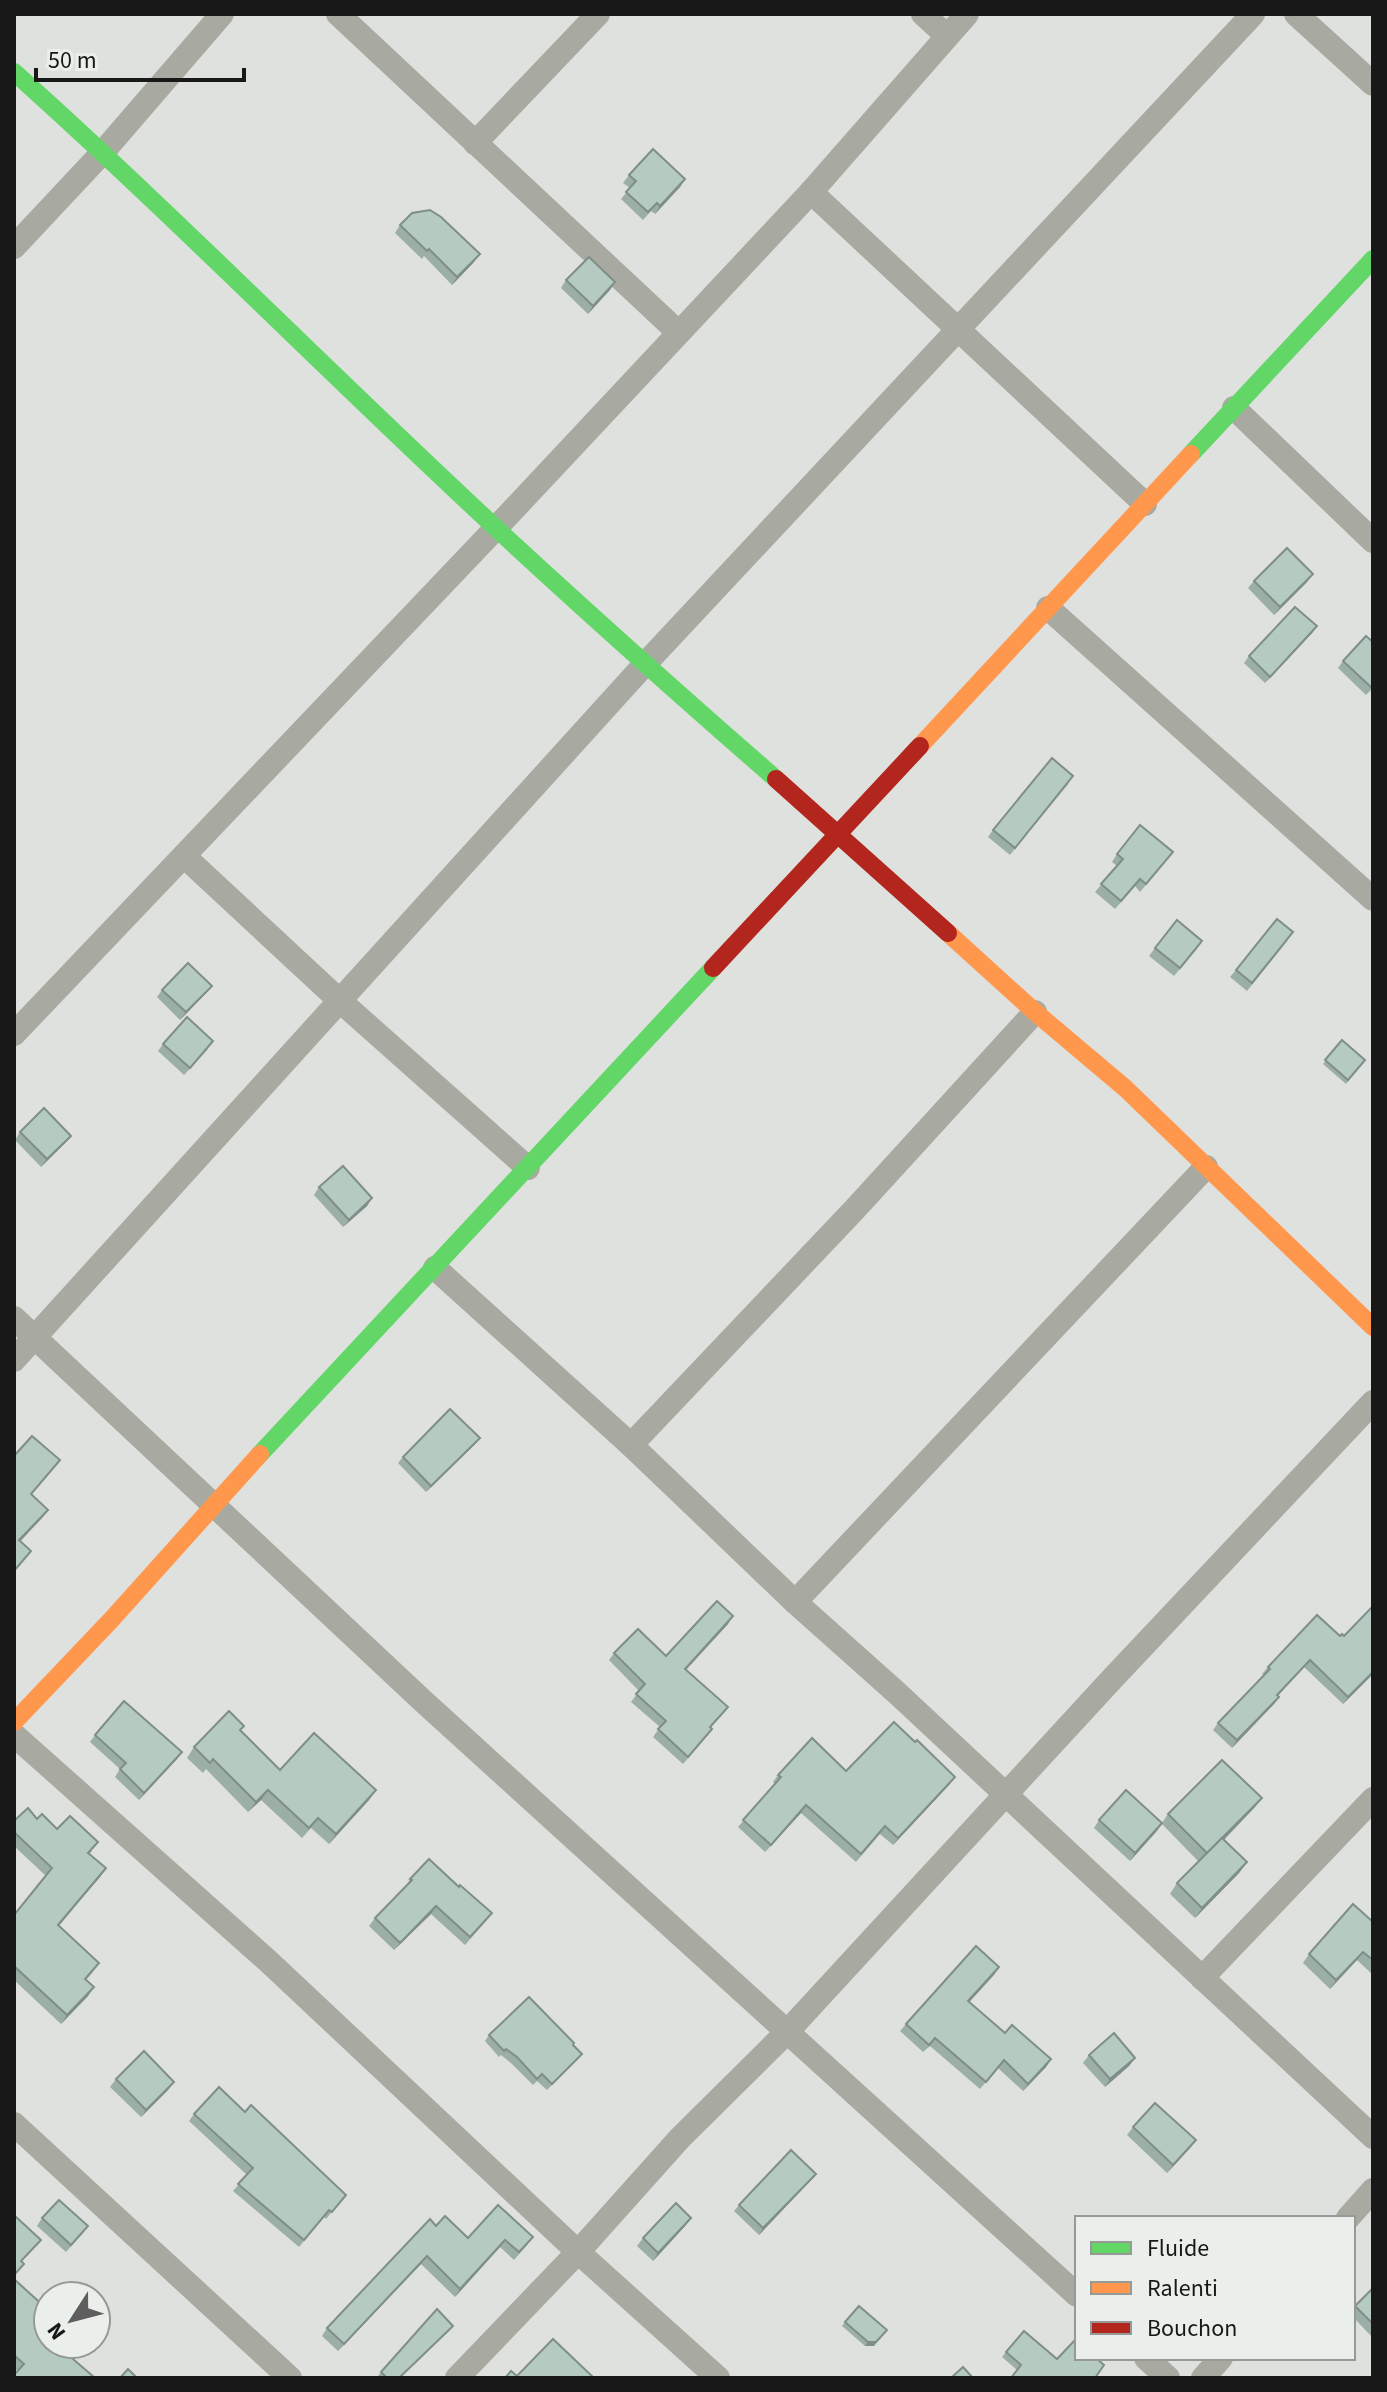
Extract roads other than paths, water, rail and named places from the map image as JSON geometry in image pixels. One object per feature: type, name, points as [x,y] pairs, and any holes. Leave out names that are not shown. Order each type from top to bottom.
[{"type":"street","points":[[14,247],[103,152],[222,14]]},
{"type":"street","points":[[338,14],[678,332]]},
{"type":"street","points":[[475,143],[598,14]]},
{"type":"street","points":[[923,14],[947,36]]},
{"type":"street","points":[[14,1034],[811,192],[967,14]]},
{"type":"street","points":[[14,1360],[645,664],[1253,14]]},
{"type":"street","points":[[1296,14],[1373,84]]},
{"type":"street","points":[[14,72],[103,152],[496,528],[1035,1012],[1125,1088],[1373,1327]]},
{"type":"street","points":[[811,192],[1145,504]]},
{"type":"street","points":[[14,1722],[1373,259]]},
{"type":"street","points":[[1234,408],[1373,541]]},
{"type":"street","points":[[1048,608],[1373,899]]},
{"type":"street","points":[[184,856],[339,1000],[528,1168]]},
{"type":"street","points":[[631,1445],[855,1209],[1035,1012]]},
{"type":"street","points":[[795,1602],[1206,1167]]},
{"type":"street","points":[[435,1268],[631,1445],[795,1602],[1373,2137]]},
{"type":"street","points":[[14,1318],[424,1702],[1075,2293]]},
{"type":"street","points":[[457,2378],[578,2252],[680,2138],[787,2032],[1112,1679],[1373,1402]]},
{"type":"street","points":[[14,1735],[268,1961],[578,2252],[718,2378]]},
{"type":"street","points":[[1202,1978],[1373,1799]]},
{"type":"street","points":[[14,2124],[290,2378]]},
{"type":"street","points":[[1350,2216],[1373,2190]]},
{"type":"street","points":[[1148,2360],[1168,2378]]},
{"type":"street","points":[[1203,2378],[1219,2360]]}]
